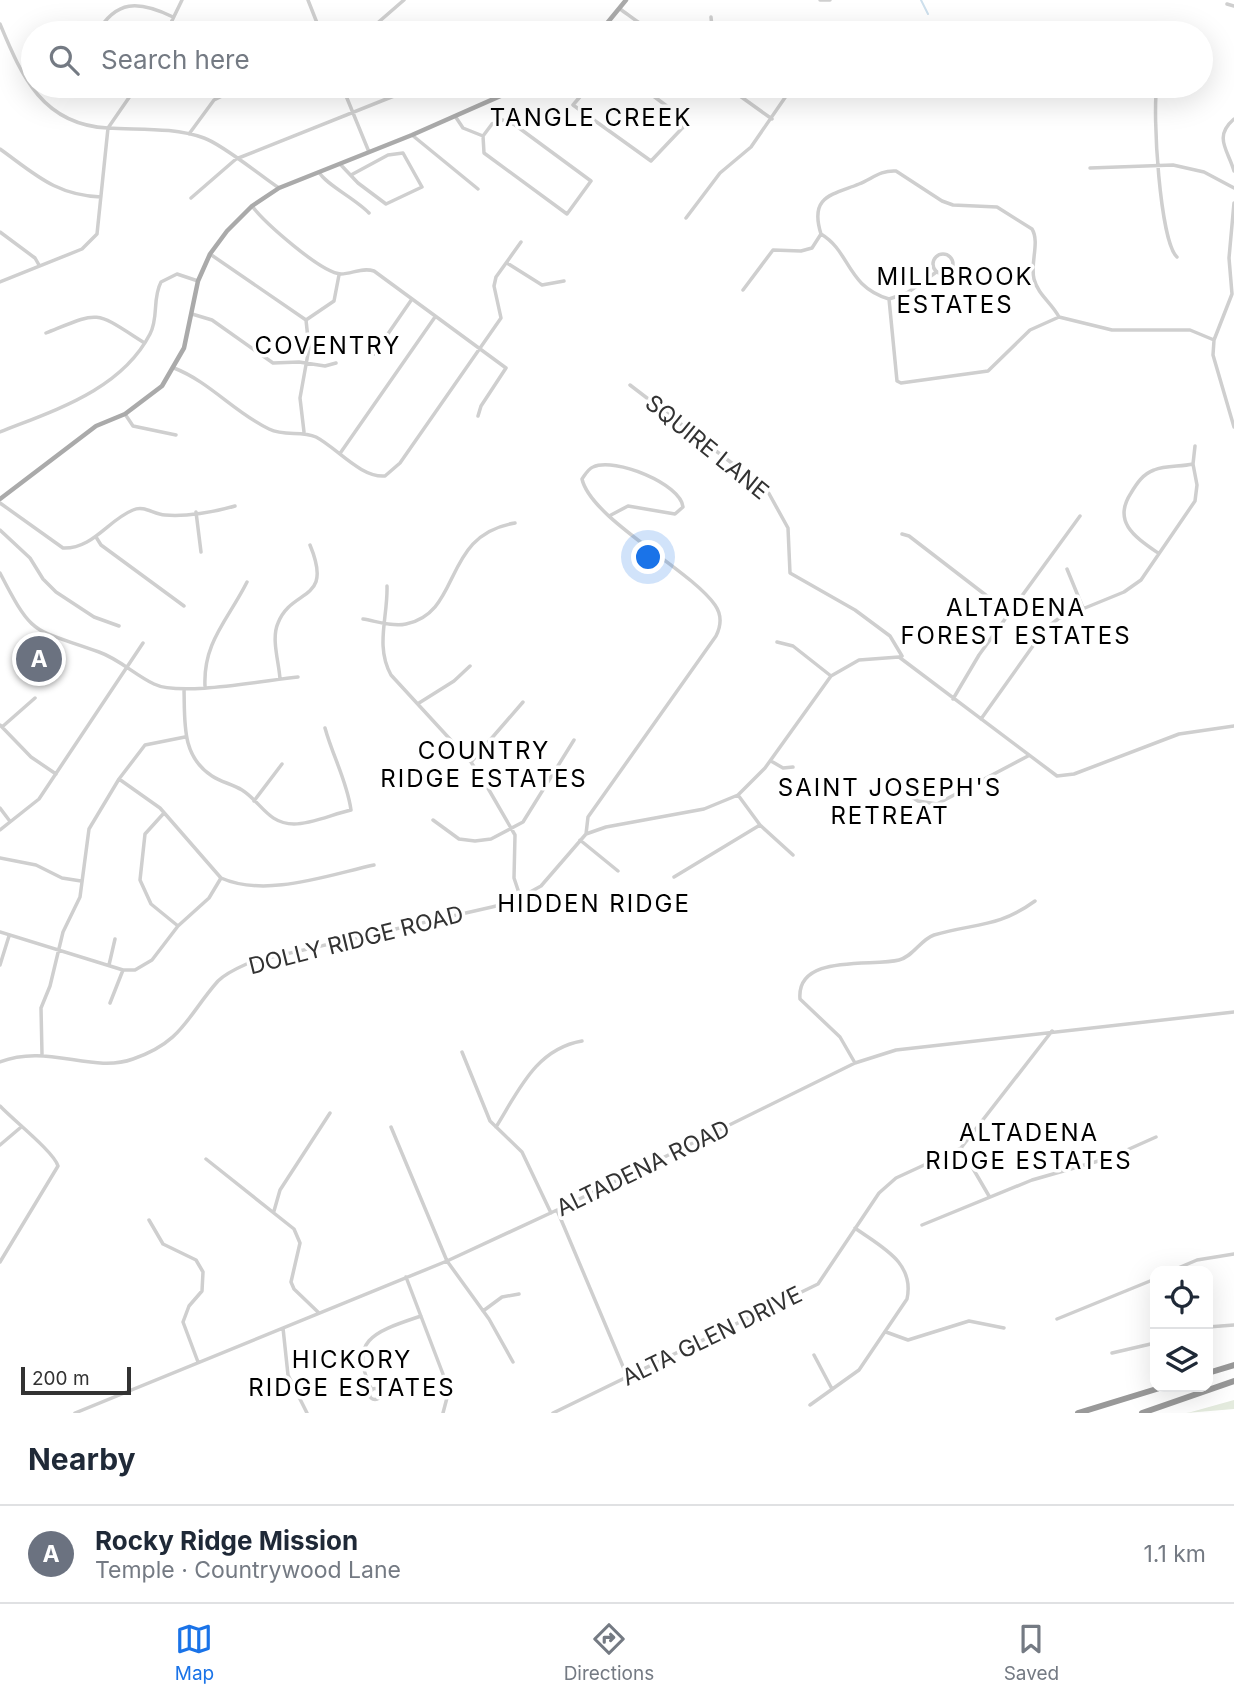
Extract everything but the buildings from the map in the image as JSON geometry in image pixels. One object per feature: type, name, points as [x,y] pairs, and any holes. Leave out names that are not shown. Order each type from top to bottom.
[{"type":"highway","points":[[1213,1371],[1234,1365]]},
{"type":"highway","points":[[1142,1413],[1234,1381]]},
{"type":"highway","points":[[1078,1413],[1150,1391]]},
{"type":"main road","points":[[610,21],[626,0]]},
{"type":"main road","points":[[0,501],[96,426],[125,414],[153,394],[174,368],[184,348],[198,281],[210,254],[227,230],[252,206],[279,188],[496,98]]},
{"type":"street","points":[[171,21],[182,0]]},
{"type":"street","points":[[308,0],[316,21]]},
{"type":"street","points":[[380,21],[404,0]]},
{"type":"street","points":[[820,0],[830,0]]},
{"type":"street","points":[[104,21],[109,11],[125,2],[143,3],[173,17]]},
{"type":"street","points":[[1227,5],[1234,6]]},
{"type":"street","points":[[620,9],[638,21]]},
{"type":"street","points":[[711,17],[711,21]]},
{"type":"street","points":[[0,24],[21,68]]},
{"type":"street","points":[[42,98],[51,111],[61,117],[108,128],[123,126],[206,138],[279,188]]},
{"type":"street","points":[[0,282],[91,243],[100,227],[108,128],[129,98]]},
{"type":"street","points":[[189,134],[218,98]]},
{"type":"street","points":[[347,98],[369,152]]},
{"type":"street","points":[[191,198],[236,159],[387,98]]},
{"type":"street","points":[[575,98],[573,100],[575,107],[651,161],[688,122],[656,98]]},
{"type":"street","points":[[743,98],[772,119]]},
{"type":"street","points":[[686,218],[720,173],[747,151],[785,98]]},
{"type":"street","points":[[1154,98],[1166,234],[1171,251],[1177,257]]},
{"type":"street","points":[[455,116],[463,128],[483,136]]},
{"type":"street","points":[[1234,119],[1226,127],[1222,138],[1234,171]]},
{"type":"street","points":[[510,121],[591,181],[567,214],[489,158],[482,149],[483,136],[495,122],[510,121]]},
{"type":"street","points":[[412,135],[478,190]]},
{"type":"street","points":[[0,149],[56,189],[79,196],[101,197]]},
{"type":"street","points":[[340,164],[351,175],[386,204],[422,187],[403,153],[388,155],[351,175]]},
{"type":"street","points":[[1090,168],[1193,168],[1234,188]]},
{"type":"street","points":[[743,290],[773,250],[806,251],[812,248],[821,234],[817,215],[820,204],[829,194],[890,171],[904,174],[942,201],[953,205],[997,207],[1032,229],[1036,234],[1032,265],[1034,281],[1059,317]]},
{"type":"street","points":[[319,172],[323,179],[357,200],[369,213]]},
{"type":"street","points":[[1234,203],[1229,258],[1232,294],[1214,340],[1214,363],[1234,427]]},
{"type":"street","points":[[252,206],[273,229],[339,274],[369,269],[506,368],[481,405],[478,416]]},
{"type":"street","points":[[0,232],[35,258],[39,265]]},
{"type":"street","points":[[821,234],[828,238],[863,287],[889,299],[907,293],[935,273],[944,274],[953,267],[951,256],[936,259],[933,263],[935,273]]},
{"type":"street","points":[[174,368],[192,375],[268,429],[286,434],[304,432],[341,452],[371,474],[378,476],[391,473],[502,318],[494,286],[521,242]]},
{"type":"street","points":[[210,254],[306,320],[309,340],[300,398],[304,432]]},
{"type":"street","points":[[507,263],[542,285],[564,281]]},
{"type":"street","points":[[0,432],[93,392],[135,356],[154,325],[155,301],[161,282],[177,274],[198,281]]},
{"type":"street","points":[[306,320],[334,301],[339,274]]},
{"type":"street","points":[[374,354],[412,299]]},
{"type":"street","points":[[889,299],[897,381],[912,384],[981,374],[997,364],[1030,330],[1059,317],[1112,330],[1190,330],[1214,340]]},
{"type":"street","points":[[192,314],[212,320],[272,363],[325,366],[336,363]]},
{"type":"street","points":[[46,333],[90,316],[102,316],[143,342]]},
{"type":"street","points":[[341,452],[435,317]]},
{"type":"street","name":"SQUIRE LANE","points":[[630,385],[767,490],[784,514],[788,528],[790,573],[855,610],[890,636],[904,661]]},
{"type":"street","points":[[125,414],[133,426],[176,435]]},
{"type":"street","points":[[981,719],[1045,629],[1083,608],[1133,587],[1141,580],[1195,501],[1195,446]]},
{"type":"street","points":[[1158,553],[1128,529],[1122,512],[1124,503],[1140,478],[1152,470],[1193,464]]},
{"type":"street","points":[[586,834],[589,817],[716,636],[720,624],[718,611],[708,597],[611,515],[590,494],[582,479],[590,469],[598,466],[641,471],[683,502],[682,510],[675,514],[628,506],[611,515]]},
{"type":"street","points":[[0,501],[63,548],[73,548],[96,537],[131,510],[141,507],[166,516],[235,506]]},
{"type":"street","points":[[196,512],[201,552]]},
{"type":"street","points":[[953,699],[1009,613],[1080,516]]},
{"type":"street","points":[[363,619],[407,624],[429,611],[452,580],[461,556],[470,543],[515,523]]},
{"type":"street","points":[[0,530],[30,558],[43,579],[56,592],[94,617],[119,626]]},
{"type":"street","points":[[902,534],[909,536],[1009,613]]},
{"type":"street","points":[[96,537],[101,545],[184,606]]},
{"type":"street","points":[[281,679],[276,628],[285,612],[309,593],[317,579],[317,562],[310,545]]},
{"type":"street","points":[[1067,569],[1083,608]]},
{"type":"street","points":[[0,573],[2,583],[31,625],[57,639],[102,653],[156,685],[184,689],[298,677]]},
{"type":"street","points":[[205,686],[208,648],[232,612],[247,582]]},
{"type":"street","points":[[387,586],[381,645],[383,661],[391,675],[471,762],[511,828],[517,843],[514,878],[520,896]]},
{"type":"street","points":[[777,642],[793,646],[831,676]]},
{"type":"street","points":[[0,830],[9,820],[39,799],[143,643]]},
{"type":"street","name":"DOLLY RIDGE ROAD","points":[[0,1062],[13,1057],[42,1054],[112,1063],[130,1061],[165,1044],[183,1030],[220,979],[251,962],[492,907],[526,896],[541,886],[586,834],[606,827],[704,809],[738,795],[754,783],[831,676],[850,664],[871,657],[899,657],[904,661]]},
{"type":"street","points":[[904,661],[1052,774],[1064,777],[1179,734],[1234,726]]},
{"type":"street","points":[[419,703],[454,681],[470,666]]},
{"type":"street","points":[[184,689],[185,737],[191,756],[204,771],[242,790],[265,814],[280,822],[296,824],[351,810],[348,787],[333,758],[325,728]]},
{"type":"street","points":[[35,698],[1,726],[31,757],[57,774]]},
{"type":"street","points":[[471,762],[523,702]]},
{"type":"street","points":[[42,1054],[41,1008],[50,986],[57,949],[80,897],[89,828],[119,779],[145,746],[185,737]]},
{"type":"street","points":[[433,820],[459,839],[475,841],[491,839],[523,822],[574,740]]},
{"type":"street","points":[[899,789],[918,801],[937,804],[1028,756]]},
{"type":"street","points":[[771,761],[783,768],[793,767]]},
{"type":"street","points":[[254,802],[282,764]]},
{"type":"street","points":[[119,779],[164,813],[221,878],[248,888],[263,888],[374,865]]},
{"type":"street","points":[[738,795],[760,825],[793,855]]},
{"type":"street","points":[[0,808],[9,820]]},
{"type":"street","points":[[164,813],[145,834],[141,880],[151,904],[178,926]]},
{"type":"street","points":[[674,877],[760,825]]},
{"type":"street","points":[[580,840],[618,871]]},
{"type":"street","points":[[0,858],[36,865],[62,878],[81,881]]},
{"type":"street","points":[[0,932],[123,970],[135,970],[147,964],[178,926],[209,898],[221,878]]},
{"type":"street","points":[[855,1063],[840,1037],[800,999],[800,989],[814,971],[827,966],[900,960],[932,936],[1000,922],[1035,901]]},
{"type":"street","points":[[0,965],[9,936]]},
{"type":"street","points":[[108,965],[115,939]]},
{"type":"street","points":[[110,1003],[123,970]]},
{"type":"street","name":"ALTADENA ROAD","points":[[75,1413],[447,1261],[551,1213],[855,1063],[896,1050],[1234,1012]]},
{"type":"street","name":"ALTA GLEN DRIVE","points":[[553,1413],[818,1284],[888,1183],[961,1148],[1052,1031]]},
{"type":"street","points":[[496,1127],[535,1064],[562,1045],[582,1041]]},
{"type":"street","points":[[462,1052],[485,1111],[496,1127],[522,1152],[551,1213]]},
{"type":"street","points":[[0,1105],[20,1128],[53,1155],[58,1166],[0,1262]]},
{"type":"street","points":[[274,1212],[280,1191],[330,1113]]},
{"type":"street","points":[[391,1127],[447,1261],[483,1311],[513,1362]]},
{"type":"street","points":[[0,1145],[20,1128]]},
{"type":"street","points":[[922,1225],[983,1202],[989,1196],[1032,1180],[1109,1158],[1156,1137]]},
{"type":"street","points":[[961,1148],[989,1196]]},
{"type":"street","points":[[206,1159],[294,1229],[300,1243],[299,1256],[291,1274],[294,1289],[319,1313]]},
{"type":"street","points":[[557,1210],[627,1377]]},
{"type":"street","points":[[149,1220],[163,1244],[196,1261],[203,1272],[202,1291],[189,1306],[183,1322],[198,1362]]},
{"type":"street","points":[[810,1405],[859,1370],[907,1299],[908,1276],[898,1259],[855,1228]]},
{"type":"street","points":[[1183,1266],[1197,1260],[1234,1254]]},
{"type":"street","points":[[406,1278],[446,1382],[448,1394],[443,1413]]},
{"type":"street","points":[[1057,1319],[1150,1281]]},
{"type":"street","points":[[483,1311],[502,1297],[519,1294]]},
{"type":"street","points":[[372,1390],[361,1362],[366,1343],[384,1330],[421,1316]]},
{"type":"street","points":[[886,1332],[908,1340],[970,1321],[1004,1328]]},
{"type":"street","points":[[1213,1327],[1234,1325]]},
{"type":"street","points":[[283,1328],[287,1341],[288,1375],[307,1413]]},
{"type":"street","points":[[1112,1353],[1150,1344]]},
{"type":"street","points":[[814,1355],[832,1389]]},
{"type":"shaded area","points":[[1234,1400],[1234,1409],[1186,1413],[1191,1412]]},
{"type":"waterway","points":[[921,0],[928,14]]},
{"type":"place","name":"Rocky Ridge Mission","points":[[39,659]]},
{"type":"district","name":"TANGLE CREEK","points":[[591,117]]},
{"type":"district","name":"MILLBROOK ESTATES","points":[[955,290]]},
{"type":"district","name":"COVENTRY","points":[[328,345]]},
{"type":"district","name":"ALTADENA FOREST ESTATES","points":[[1016,621]]},
{"type":"district","name":"COUNTRY RIDGE ESTATES","points":[[484,764]]},
{"type":"district","name":"SAINT JOSEPH'S RETREAT","points":[[890,801]]},
{"type":"district","name":"HIDDEN RIDGE","points":[[594,903]]},
{"type":"district","name":"ALTADENA RIDGE ESTATES","points":[[1029,1146]]},
{"type":"district","name":"HICKORY RIDGE ESTATES","points":[[352,1373]]}]
